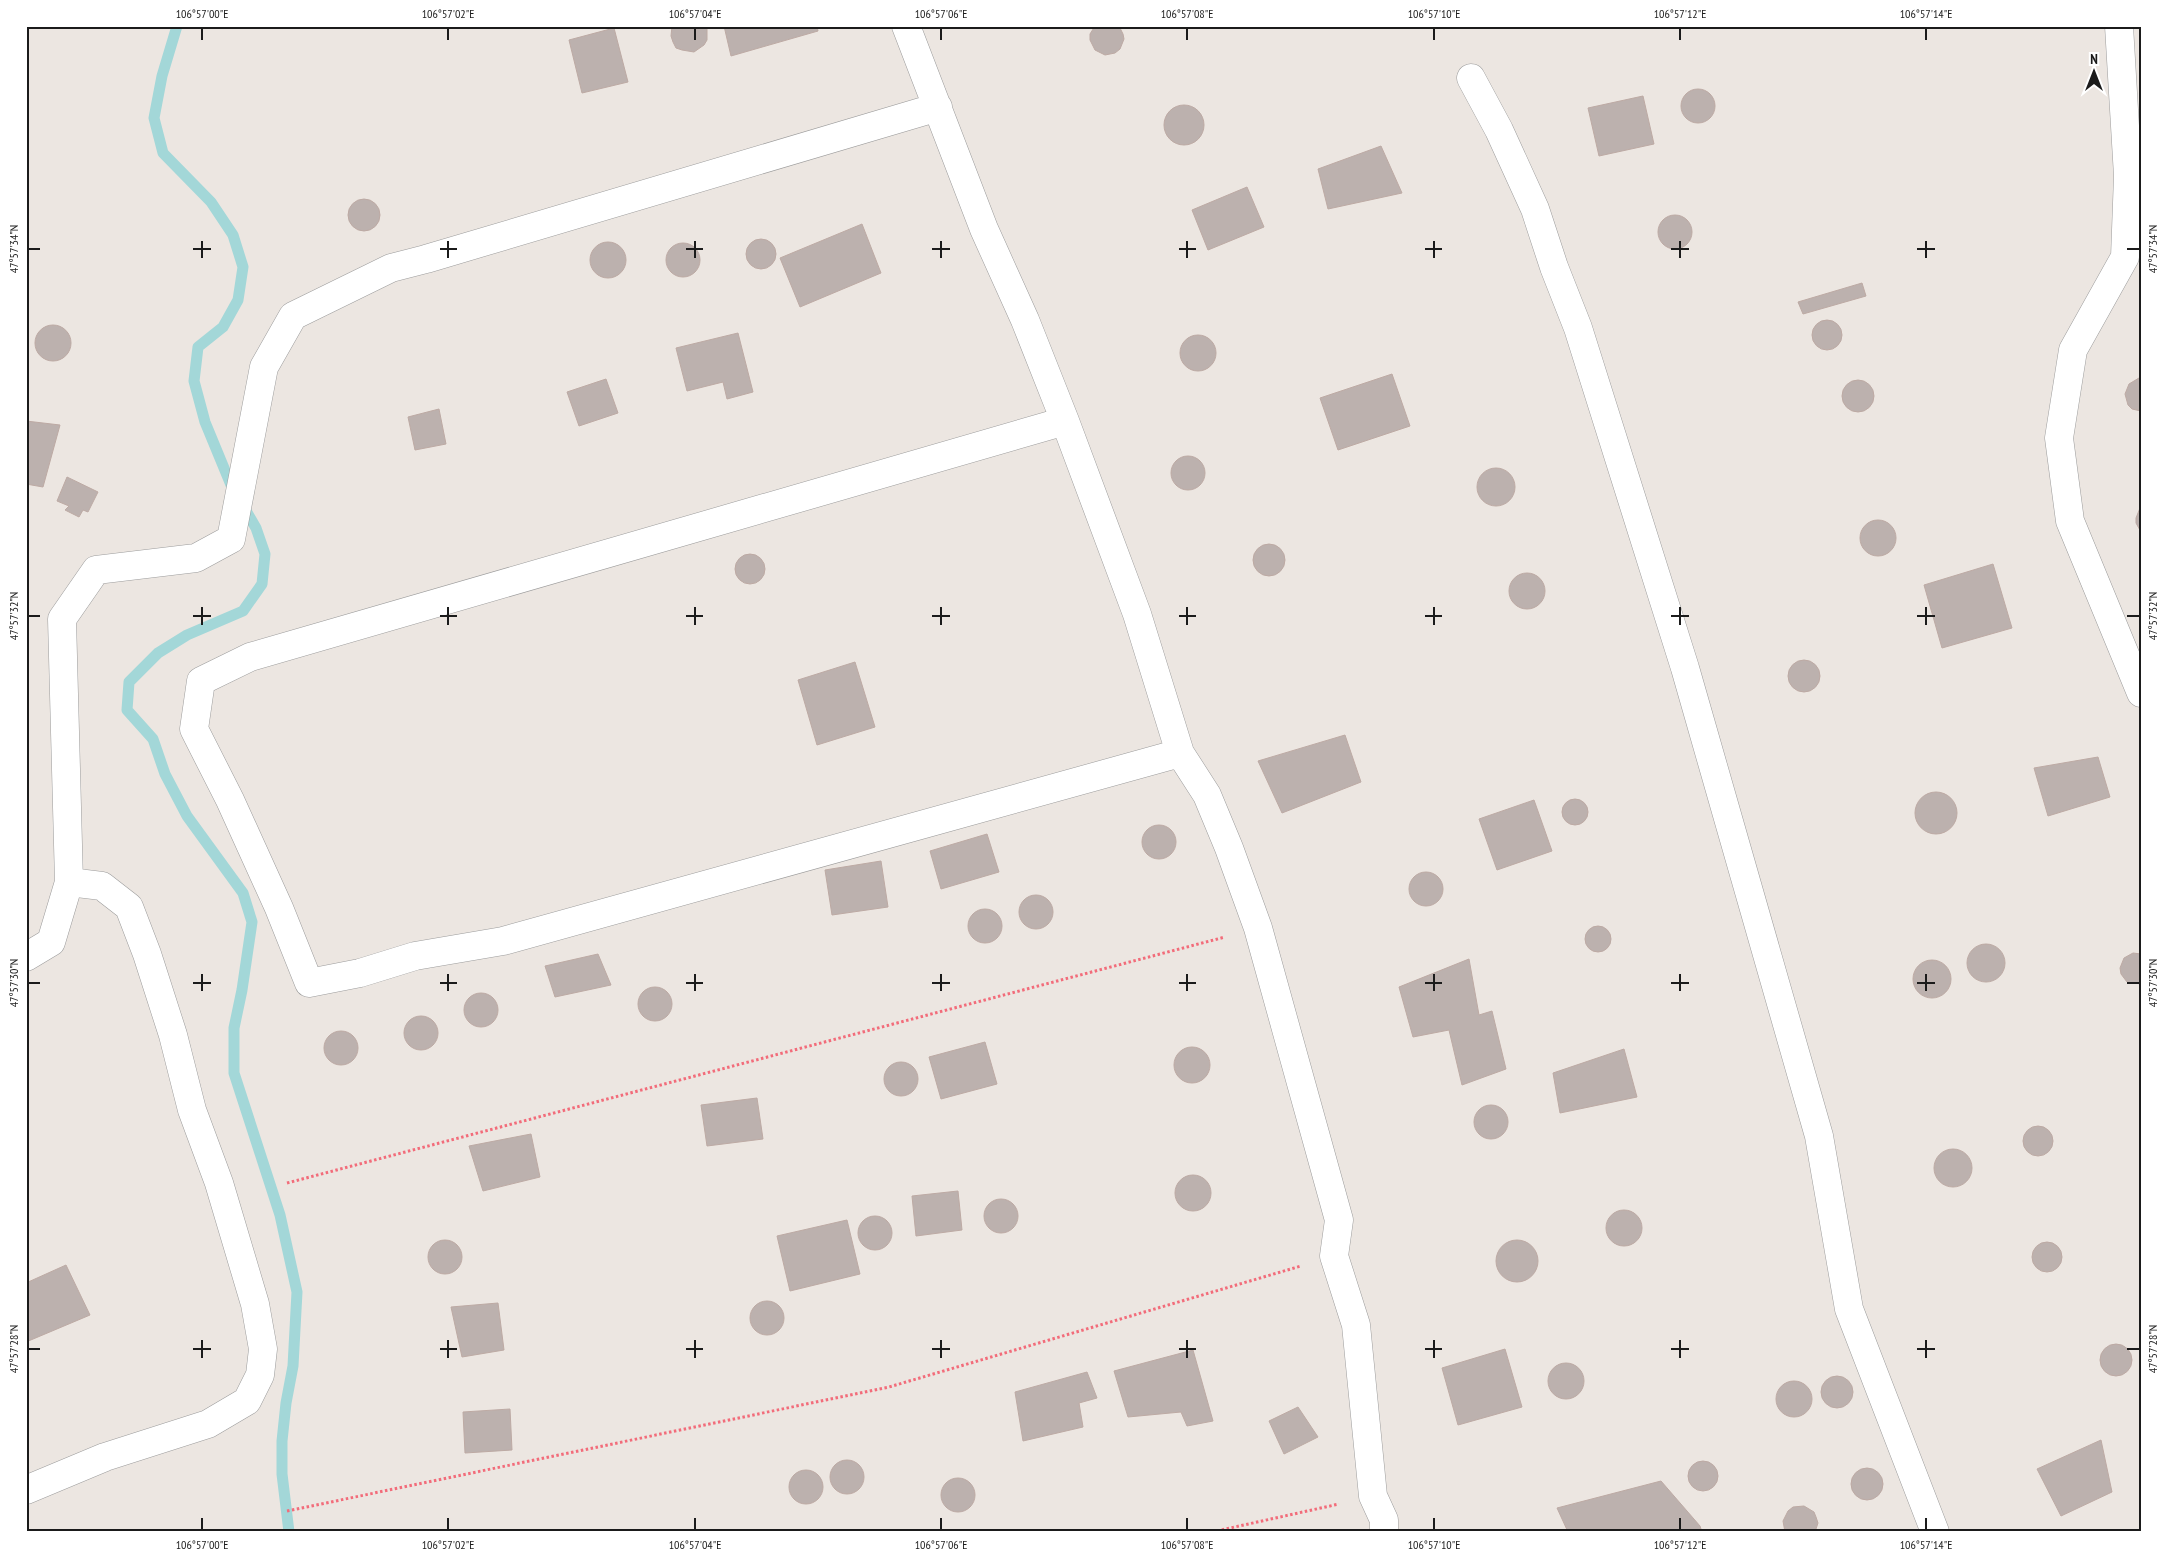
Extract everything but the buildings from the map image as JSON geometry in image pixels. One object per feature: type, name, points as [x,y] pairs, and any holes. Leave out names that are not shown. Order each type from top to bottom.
[{"type":"street","points":[[906,26],[984,229],[1025,320],[1065,421],[1137,614],[1180,753],[1207,795],[1258,928],[1339,1220],[1334,1256],[1356,1325],[1373,1496],[1384,1520],[1384,1532]]},
{"type":"street","points":[[2120,26],[2128,176],[2125,258],[2073,350],[2059,438],[2070,521],[2141,693]]},
{"type":"street","points":[[1471,78],[1499,130],[1535,209],[1554,267],[1581,338],[1686,668],[1819,1136],[1849,1309],[1935,1532]]},
{"type":"street","points":[[26,957],[50,942],[69,882],[67,745],[62,619],[96,570],[196,558],[231,539],[264,367],[294,316],[391,268],[426,260],[938,107]]},
{"type":"street","points":[[1065,421],[250,657],[201,681],[194,729],[230,800],[279,908],[310,983],[360,973],[414,956],[503,941],[1180,753]]},
{"type":"street","points":[[26,1490],[105,1457],[208,1424],[247,1401],[260,1375],[263,1349],[255,1304],[219,1183],[192,1110],[173,1035],[130,907],[102,886],[69,882]]},
{"type":"path","points":[[287,1183],[1258,928]]},
{"type":"path","points":[[287,1512],[889,1387],[1334,1256]]},
{"type":"path","points":[[1212,1532],[1373,1496]]},
{"type":"waterway","points":[[177,26],[162,76],[154,118],[163,153],[211,202],[233,235],[243,267],[238,300],[223,327],[198,347],[194,381],[205,422],[231,485],[256,528],[265,554],[262,584],[243,611],[187,635],[158,653],[129,682],[127,710],[153,739],[165,774],[187,816],[243,893],[252,922],[242,990],[234,1028],[234,1073],[280,1215],[297,1292],[293,1366],[286,1403],[282,1441],[282,1474],[289,1532]]}]
